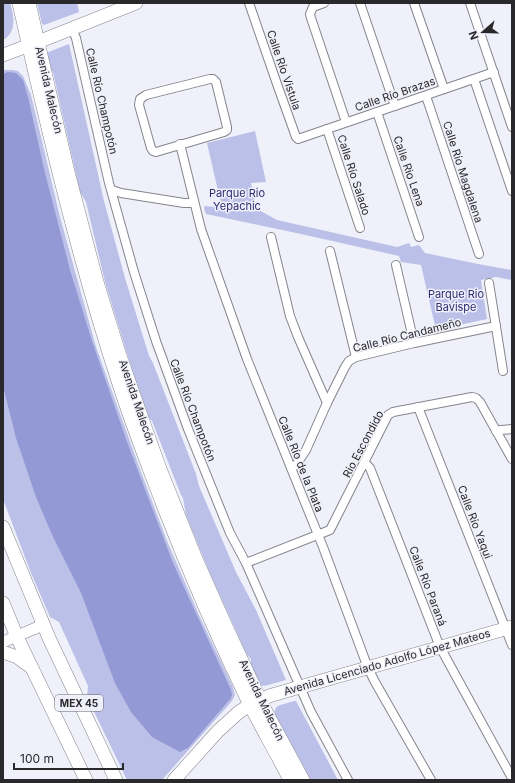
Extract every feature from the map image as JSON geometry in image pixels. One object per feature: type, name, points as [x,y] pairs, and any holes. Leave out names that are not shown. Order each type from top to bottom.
[{"type":"main road","name":"Avenida Malecón","points":[[19,3],[23,22],[33,44],[97,282],[119,353],[160,469],[196,559],[223,620],[255,702],[290,780]]},
{"type":"main road","name":"Avenida Malecón","points":[[29,3],[33,44]]},
{"type":"main road","points":[[3,55],[136,3]]},
{"type":"main road","points":[[3,55],[19,37],[23,22]]},
{"type":"main road","name":"MEX 45","points":[[3,527],[43,625],[84,715],[116,780]]},
{"type":"main road","name":"MEX 45","points":[[3,603],[17,637],[86,780]]},
{"type":"main road","points":[[3,642],[43,625]]},
{"type":"main road","name":"Avenida Licenciado Adolfo López Mateos","points":[[174,780],[230,719],[255,702],[269,696],[508,628]]},
{"type":"main road","points":[[3,652],[17,657],[32,667]]},
{"type":"main road","name":"Avenida Malecón","points":[[255,702],[302,780]]},
{"type":"street","name":"Calle Río Vistula","points":[[249,3],[296,137],[298,139],[303,137]]},
{"type":"street","points":[[324,3],[313,7],[310,14],[346,122]]},
{"type":"street","points":[[360,3],[395,106]]},
{"type":"street","points":[[414,3],[444,89]]},
{"type":"street","points":[[470,3],[512,127]]},
{"type":"street","name":"Calle Río Champotón","points":[[72,29],[76,38],[109,183],[134,272],[156,341],[188,429],[230,533],[246,563],[310,712],[348,780]]},
{"type":"street","name":"Calle Río Brazas","points":[[303,137],[494,72]]},
{"type":"street","points":[[213,79],[216,82],[222,103],[227,130],[180,144],[156,152],[153,151],[140,105],[140,99],[146,95],[213,79]]},
{"type":"street","points":[[474,79],[510,179],[512,191]]},
{"type":"street","name":"Calle Río Magdalena","points":[[426,96],[479,254]]},
{"type":"street","name":"Calle Rio Lena","points":[[377,112],[419,237]]},
{"type":"street","name":"Calle Río Salado","points":[[327,129],[360,228]]},
{"type":"street","name":"Calle Río de la Plata","points":[[180,144],[194,203],[205,240],[247,359],[318,535],[368,668],[431,780]]},
{"type":"street","points":[[112,190],[121,193],[168,201],[194,203]]},
{"type":"street","points":[[271,237],[290,316],[327,403]]},
{"type":"street","points":[[330,251],[356,357]]},
{"type":"street","points":[[396,265],[414,342]]},
{"type":"street","points":[[489,283],[503,371]]},
{"type":"street","name":"Calle Río Candameño","points":[[291,468],[296,465],[306,450],[327,403],[349,361],[356,357],[414,342],[496,326]]},
{"type":"street","name":"Rio Escondido","points":[[246,563],[330,530],[390,413],[472,397],[476,398],[480,402],[496,431]]},
{"type":"street","name":"Calle Río Yaqui","points":[[418,407],[508,628],[512,646]]},
{"type":"street","points":[[512,429],[496,431],[512,459]]},
{"type":"street","name":"Calle Río Paraná","points":[[365,462],[370,468],[440,647],[512,778]]},
{"type":"green space","points":[[3,3],[10,3],[13,13],[13,23],[11,33],[3,40]]},
{"type":"green space","points":[[37,3],[77,3],[79,12],[44,25],[42,24]]},
{"type":"green space","points":[[69,44],[104,201],[125,278],[149,356],[196,474],[199,486],[236,572],[256,610],[286,680],[264,686],[261,685],[253,673],[251,659],[247,655],[211,576],[186,515],[183,498],[152,421],[148,417],[134,376],[105,282],[86,202],[80,192],[53,72],[49,67],[46,53]]},
{"type":"green space","points":[[3,70],[18,71],[23,76],[31,95],[60,217],[96,347],[167,541],[199,615],[233,687],[235,695],[232,701],[162,780],[127,780],[87,697],[88,686],[59,622],[50,617],[31,573],[3,499],[3,389],[9,387],[3,378]]},
{"type":"green space","points":[[255,131],[266,182],[251,183],[257,209],[277,220],[397,247],[409,243],[411,247],[419,245],[425,253],[512,270],[512,280],[496,277],[481,280],[487,319],[436,330],[421,265],[401,262],[399,256],[206,214],[204,208],[205,206],[222,208],[207,143]]},
{"type":"green space","points":[[296,701],[338,780],[311,780],[279,723],[275,715],[276,708],[280,705]]},
{"type":"shaded area","points":[[8,72],[16,73],[23,80],[70,270],[92,341],[127,442],[173,563],[231,690],[231,698],[188,748],[180,752],[152,737],[131,712],[115,683],[81,593],[53,537],[36,497],[16,438],[3,386],[3,74]]},
{"type":"park label","name":"Parque Rio Yepachic","points":[[237,199]]},
{"type":"park label","name":"Parque Rio Bavispe","points":[[456,300]]}]
